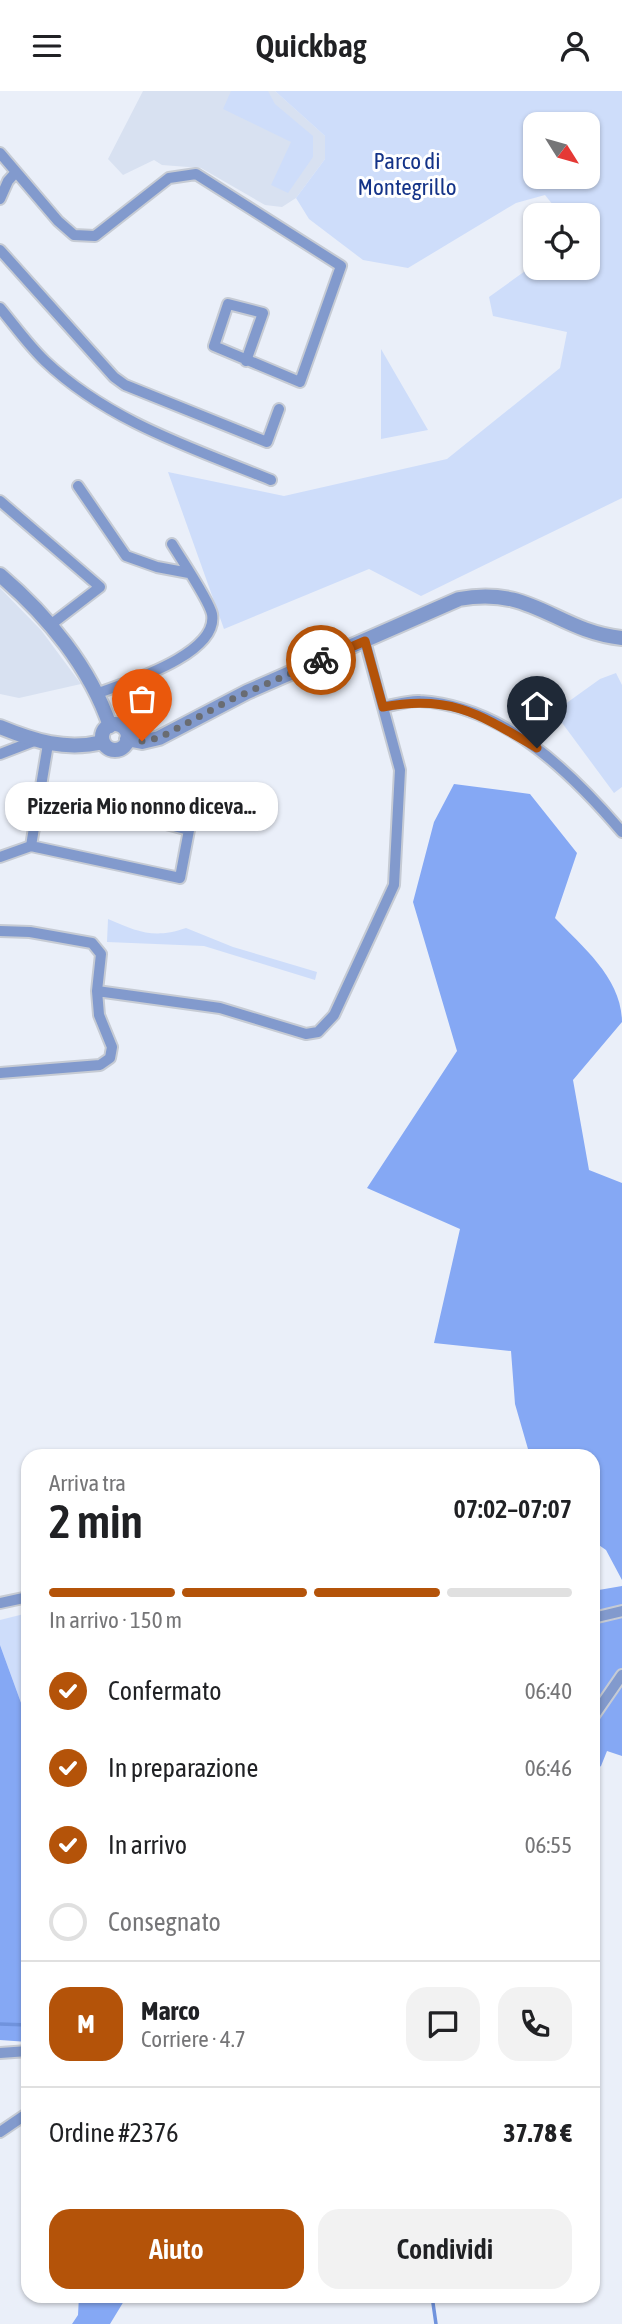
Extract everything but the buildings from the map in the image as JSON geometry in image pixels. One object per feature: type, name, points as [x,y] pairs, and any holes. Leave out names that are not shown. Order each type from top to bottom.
[{"type":"street","points":[[0,153],[58,221],[74,235],[94,236],[169,179],[196,174],[341,266],[300,382],[246,361],[214,346],[228,304],[263,313],[246,361]]},
{"type":"street","points":[[0,199],[8,181],[16,172]]},
{"type":"street","points":[[0,250],[114,377],[125,385],[267,442],[279,409]]},
{"type":"street","points":[[0,309],[45,361],[100,404],[149,430],[271,480]]},
{"type":"street","points":[[78,486],[126,555],[157,567],[189,573]]},
{"type":"street","points":[[0,501],[100,587],[49,626]]},
{"type":"street","points":[[99,694],[183,657],[202,643],[210,630],[212,614],[172,544]]},
{"type":"street","points":[[0,575],[25,597],[99,694],[110,726]]},
{"type":"street","points":[[127,739],[142,741],[159,738],[247,692],[433,608],[482,595],[506,596],[538,607],[600,636],[622,638]]},
{"type":"street","points":[[97,991],[220,1008],[306,1034],[318,1032],[334,1015],[394,885],[400,770],[365,641]]},
{"type":"street","points":[[383,707],[418,700],[456,707],[491,721],[537,748],[558,765],[622,832]]},
{"type":"street","points":[[0,727],[41,742],[90,745],[103,742],[114,750],[123,747],[127,739],[124,729],[110,726]]},
{"type":"street","points":[[103,742],[103,733],[110,726]]},
{"type":"street","points":[[0,754],[41,742]]},
{"type":"street","points":[[31,846],[40,791],[41,742]]},
{"type":"street","points":[[0,857],[31,846],[180,878],[189,830],[40,791]]},
{"type":"street","points":[[0,931],[30,932],[92,943],[101,954],[97,991],[99,1015],[111,1047],[110,1058],[100,1065],[0,1073]]},
{"type":"street","points":[[0,1603],[21,1598]]},
{"type":"street","points":[[600,1616],[622,1611]]},
{"type":"street","points":[[600,1707],[622,1675]]},
{"type":"street","points":[[0,2053],[21,2052]]},
{"type":"street","points":[[0,2132],[21,2118]]},
{"type":"shaded area","points":[[143,91],[275,91],[325,136],[325,159],[296,198],[282,207],[265,205],[201,168],[162,165],[154,160],[123,175],[108,159]]},
{"type":"shaded area","points":[[0,588],[41,630],[81,684],[19,698],[0,694]]},
{"type":"shaded area","points":[[454,784],[530,794],[577,853],[555,918],[599,965],[620,1006],[622,1022],[573,1080],[589,1170],[622,1183],[622,1580],[606,1550],[600,1546],[600,1449],[528,1449],[515,1404],[511,1351],[434,1343],[460,1229],[367,1188],[457,1051],[413,902],[434,822]]},
{"type":"shaded area","points":[[622,1586],[622,1756],[607,1751],[600,1767],[600,1590]]},
{"type":"shaded area","points":[[0,1645],[21,1703],[21,2042],[0,2040]]},
{"type":"shaded area","points":[[79,2303],[123,2303],[110,2324],[72,2324],[78,2315]]},
{"type":"green space","points":[[231,91],[268,91],[275,104],[313,136],[313,157],[288,193],[271,185],[291,142],[223,109]]},
{"type":"green space","name":"Parco di Montegrillo","points":[[275,91],[622,91],[622,498],[421,596],[369,569],[224,629],[168,472],[284,496],[447,459],[560,368],[567,332],[493,316],[489,297],[523,273],[523,280],[600,280],[600,203],[551,203],[545,195],[516,203],[408,268],[363,260],[309,219],[296,198],[325,159],[325,136]]},
{"type":"green space","points":[[381,349],[428,430],[381,439]]},
{"type":"green space","points":[[616,673],[622,685],[622,787],[614,793],[554,712],[600,679]]},
{"type":"green space","points":[[108,919],[146,933],[165,933],[186,928],[233,947],[317,972],[315,980],[204,946],[107,942]]},
{"type":"green space","points":[[21,1615],[21,1703],[0,1645],[0,1620]]},
{"type":"waterway","points":[[0,2024],[21,2025]]},
{"type":"waterway","points":[[433,2303],[436,2324]]},
{"type":"way so far","points":[[142,741],[159,738],[232,699],[321,660]]},
{"type":"place","name":"Pizzeria Mio nonno diceva...","points":[[142,741]]},
{"type":"route","points":[[321,660],[365,641],[383,707],[418,700],[456,707],[491,721],[537,748]]}]
